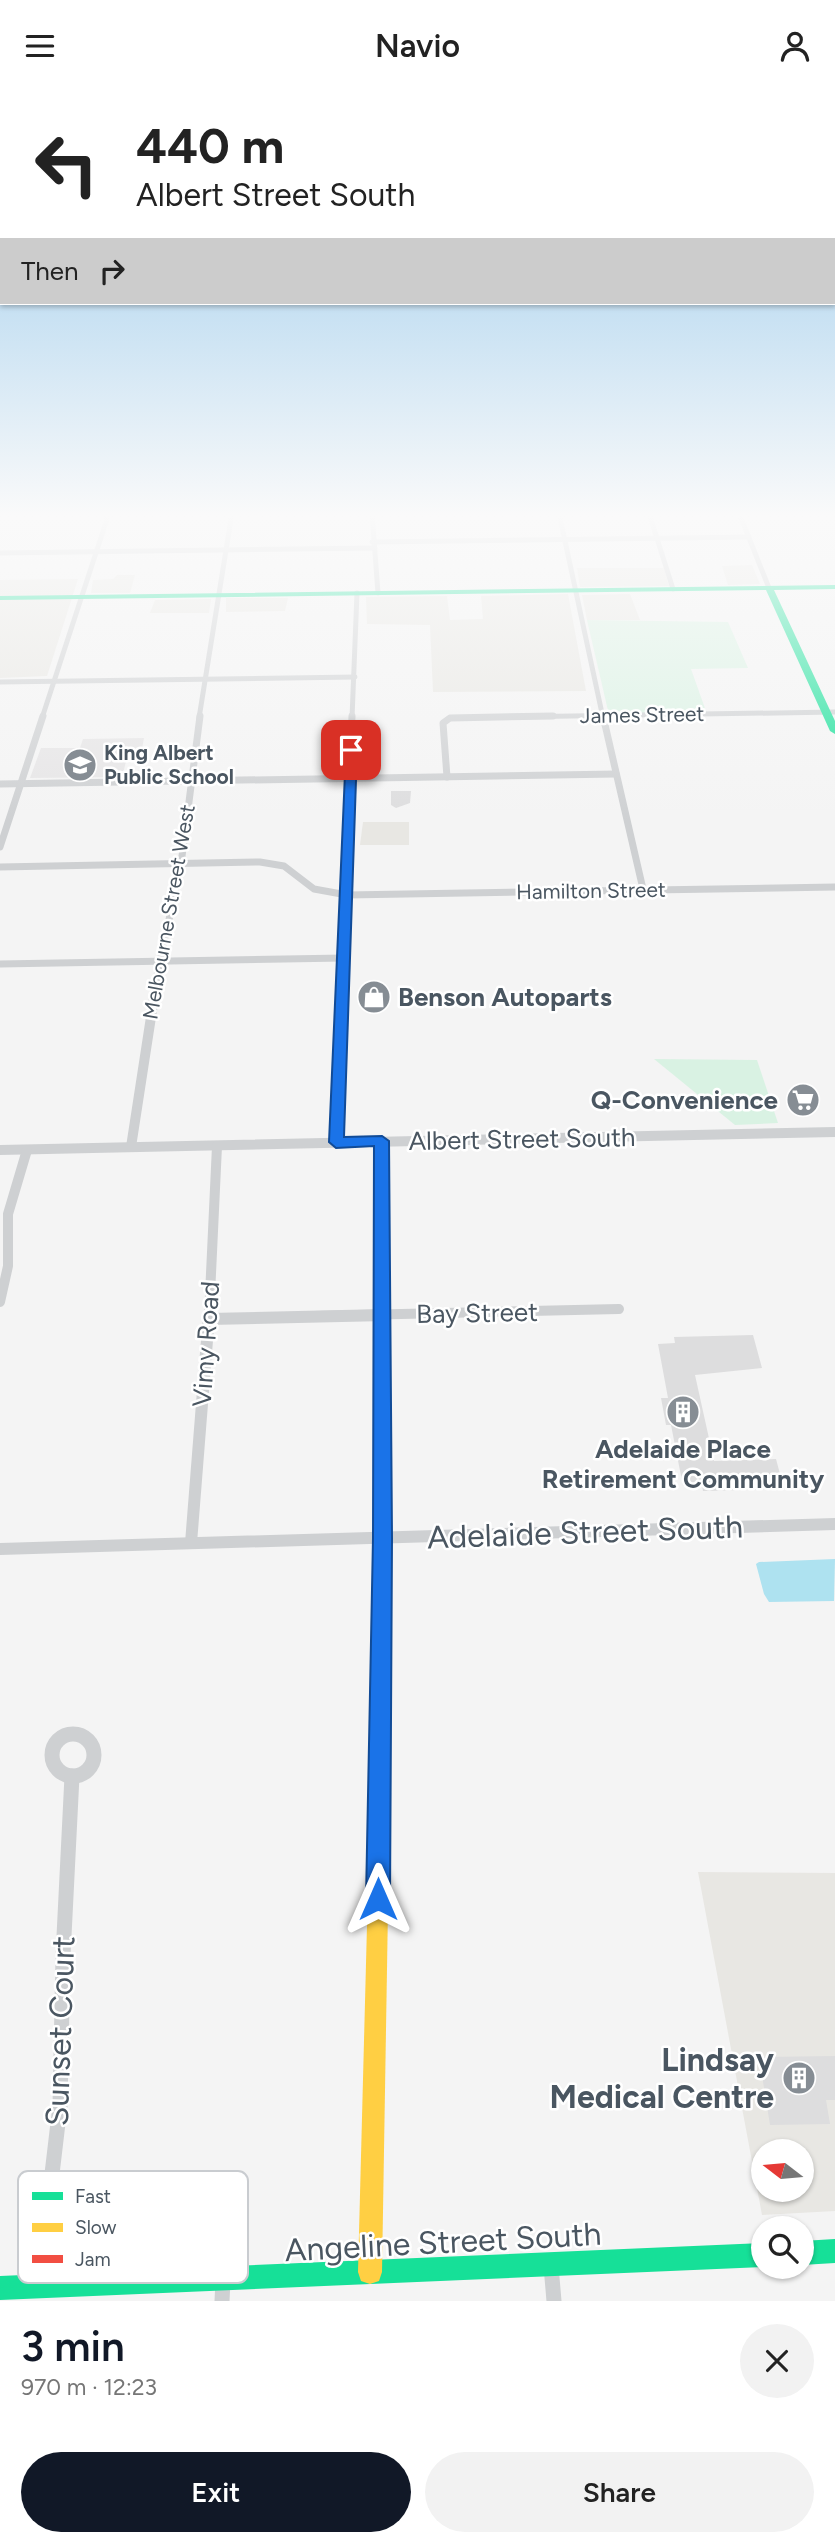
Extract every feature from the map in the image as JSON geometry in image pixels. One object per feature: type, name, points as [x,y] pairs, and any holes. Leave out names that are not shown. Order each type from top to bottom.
[{"type":"main road","points":[[783,616],[830,712],[835,731]]},
{"type":"main road","points":[[370,2272],[376,2086],[383,1538],[382,1141]]},
{"type":"main road","points":[[814,2252],[835,2251]]},
{"type":"main road","name":"Angeline Street South","points":[[248,2279],[751,2256]]},
{"type":"main road","name":"Angeline Street South","points":[[0,2288],[85,2283]]},
{"type":"street","points":[[0,847],[74,616]]},
{"type":"street","name":"Melbourne Street West","points":[[131,1147],[161,961],[181,864],[190,781],[216,616]]},
{"type":"street","points":[[336,1142],[356,616]]},
{"type":"street","points":[[580,616],[643,890]]},
{"type":"street","points":[[0,682],[355,677]]},
{"type":"street","name":"James Street","points":[[447,777],[443,723],[450,718],[830,712]]},
{"type":"street","points":[[0,784],[616,774]]},
{"type":"street","name":"Hamilton Street","points":[[0,867],[260,862],[290,869],[314,889],[347,895],[835,887]]},
{"type":"street","points":[[0,964],[344,958]]},
{"type":"street","name":"Albert Street South","points":[[0,1150],[835,1132]]},
{"type":"street","name":"Vimy Road","points":[[191,1543],[209,1319],[217,1146]]},
{"type":"street","points":[[0,1302],[8,1266],[8,1214],[27,1150]]},
{"type":"street","name":"Bay Street","points":[[209,1319],[619,1310]]},
{"type":"street","name":"Adelaide Street South","points":[[0,1549],[835,1524]]},
{"type":"street","name":"Sunset Court","points":[[52,2171],[60,2106],[63,1956],[72,1776]]},
{"type":"street","points":[[551,2266],[554,2301]]},
{"type":"street","points":[[222,2301],[223,2283]]},
{"type":"shaded area","points":[[0,616],[66,616],[47,676],[0,678]]},
{"type":"shaded area","points":[[367,616],[483,619],[483,616],[572,616],[586,691],[433,692],[430,625],[367,624]]},
{"type":"shaded area","points":[[586,616],[639,616],[640,620],[587,620]]},
{"type":"shaded area","name":"King Albert Public School","points":[[144,738],[141,754],[128,754],[122,777],[30,778],[41,748],[80,748],[83,739]]},
{"type":"shaded area","points":[[363,822],[409,822],[409,845],[360,845]]},
{"type":"shaded area","points":[[698,1872],[835,1873],[835,2211],[762,2215],[760,2202],[814,2202],[814,2139],[751,2139],[751,2156]]},
{"type":"green space","points":[[587,620],[728,622],[748,668],[691,669],[707,714],[609,715]]},
{"type":"green space","points":[[654,1059],[757,1060],[778,1123],[735,1125]]},
{"type":"water","points":[[835,1559],[834,1601],[769,1602],[764,1594],[756,1564],[759,1562]]},
{"type":"building","points":[[391,791],[411,791],[410,803],[396,808],[391,805]]},
{"type":"building","name":"Q-Convenience","points":[[789,1093],[813,1093],[817,1107],[793,1107]]},
{"type":"building","name":"Adelaide Place Retirement Community","points":[[753,1335],[762,1368],[695,1375],[714,1461],[776,1459],[784,1489],[703,1491],[702,1485],[683,1486],[671,1425],[666,1425],[661,1398],[668,1398],[658,1344],[675,1343],[674,1337]]},
{"type":"building","name":"Lindsay Medical Centre","points":[[835,2056],[835,2100],[826,2100],[830,2124],[770,2125],[759,2057]]},
{"type":"traffic: fast","points":[[782,616],[835,731]]},
{"type":"traffic: fast","points":[[381,1141],[382,1609]]},
{"type":"traffic: fast","points":[[814,2252],[835,2251]]},
{"type":"traffic: fast","points":[[248,2277],[751,2256]]},
{"type":"traffic: fast","points":[[0,2288],[116,2283]]},
{"type":"traffic: slow","points":[[370,2272],[379,1848]]},
{"type":"traffic: jam","points":[[379,1848],[382,1609]]},
{"type":"place","name":"King Albert Public School","points":[[80,765]]},
{"type":"place","name":"Benson Autoparts","points":[[374,997]]},
{"type":"place","name":"Q-Convenience","points":[[803,1100]]},
{"type":"place","name":"Adelaide Place Retirement Community","points":[[683,1412]]},
{"type":"place","name":"Lindsay Medical Centre","points":[[799,2078]]},
{"type":"route","points":[[351,750],[347,910],[336,1142],[382,1141],[383,1538],[378,1899]]}]
